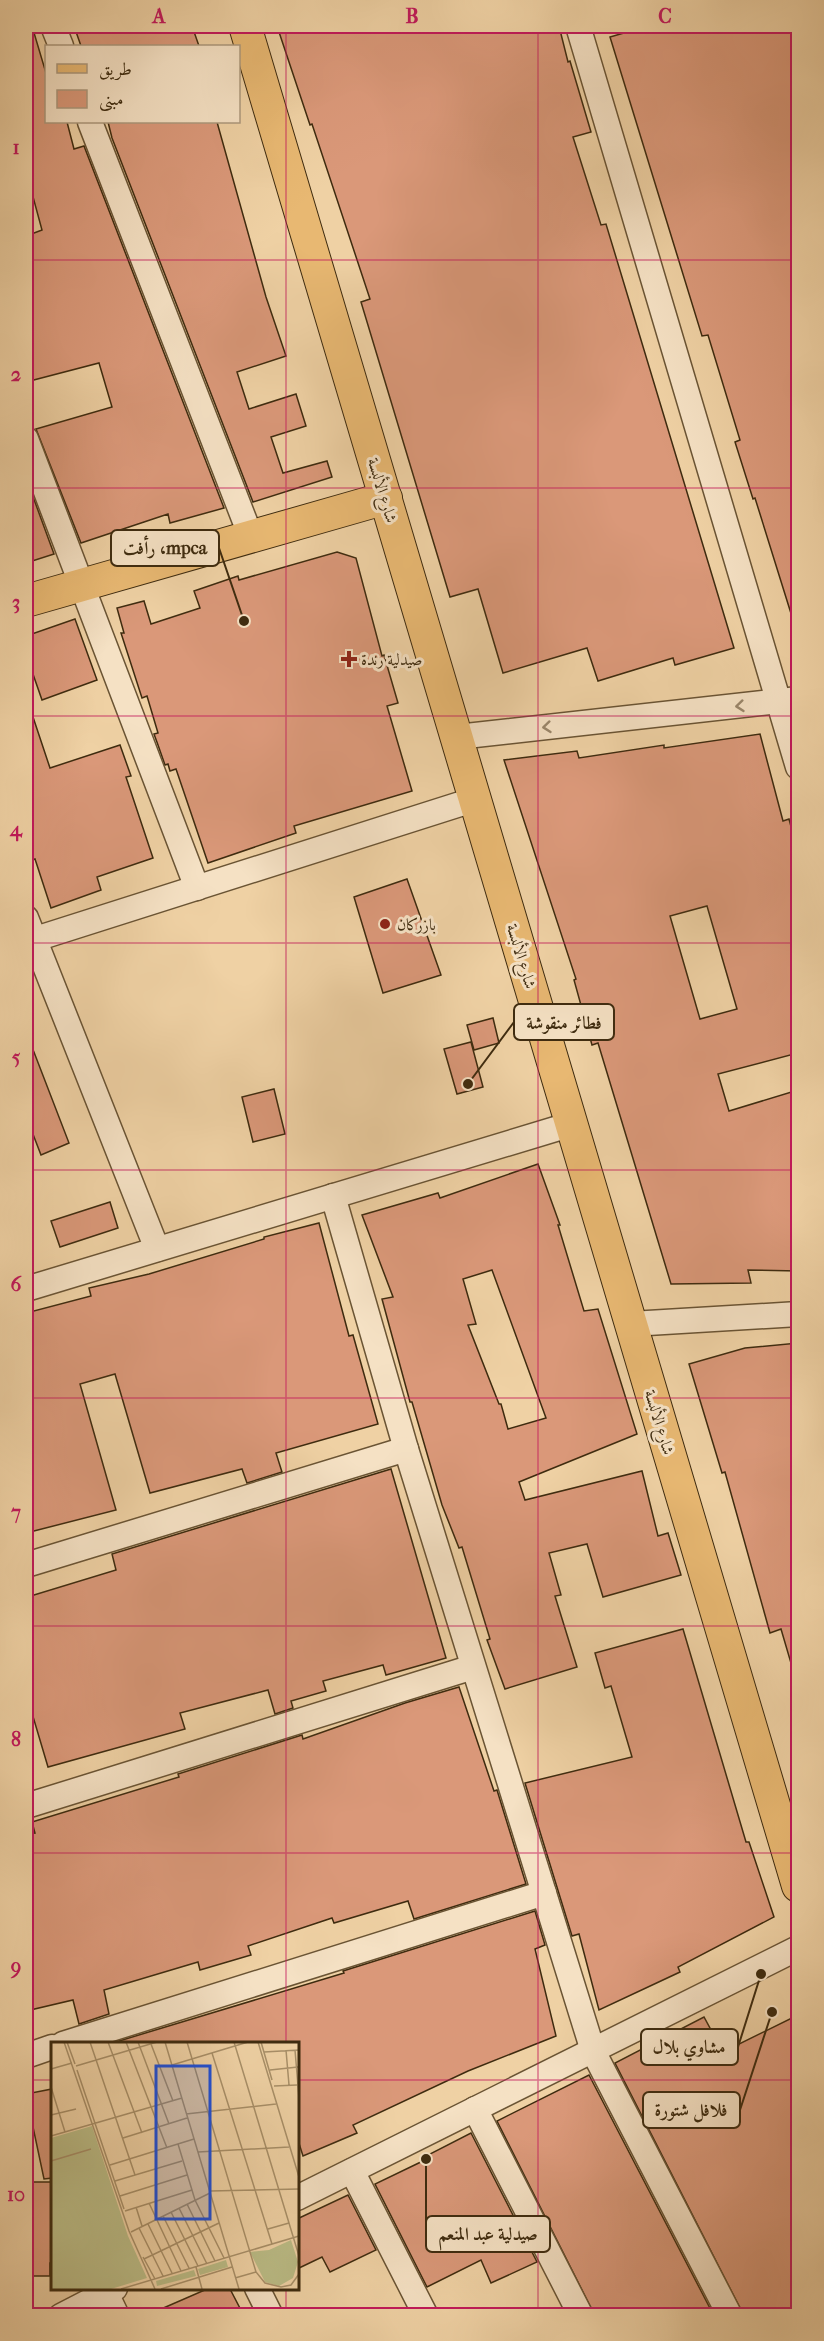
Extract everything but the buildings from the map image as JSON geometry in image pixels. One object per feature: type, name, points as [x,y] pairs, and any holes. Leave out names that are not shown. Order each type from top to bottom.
[{"type":"main road","name":"شارع الألبسة","points":[[245,26],[798,1886]]},
{"type":"main road","points":[[26,601],[386,498]]},
{"type":"street","points":[[53,26],[61,45]]},
{"type":"street","points":[[578,26],[788,700],[798,766]]},
{"type":"street","points":[[90,123],[251,537]]},
{"type":"street","points":[[26,439],[196,888]]},
{"type":"street","points":[[457,737],[788,700]]},
{"type":"street","points":[[158,1249],[28,933],[196,888],[476,800]]},
{"type":"street","points":[[26,1289],[572,1124]]},
{"type":"street","points":[[333,1196],[406,1449],[592,2051],[730,2316]]},
{"type":"street","points":[[631,1324],[798,1314]]},
{"type":"street","points":[[26,1565],[406,1449]]},
{"type":"street","points":[[26,1806],[473,1667]]},
{"type":"street","points":[[69,2042],[544,1893]]},
{"type":"street","points":[[298,2198],[798,1948]]},
{"type":"street","points":[[26,2056],[51,2047]]},
{"type":"street","points":[[475,2109],[581,2316]]},
{"type":"street","points":[[352,2171],[426,2316]]},
{"type":"street","points":[[258,2290],[271,2316]]},
{"type":"street","points":[[61,2316],[111,2291],[117,2316]]},
{"type":"place","name":"رأفت ،mpca","points":[[244,621]]},
{"type":"place","name":"صيدلية رندة","points":[[349,659]]},
{"type":"place","name":"بازركان","points":[[385,924]]},
{"type":"place","name":"فطائر منقوشة","points":[[468,1084]]},
{"type":"place","name":"مشاوي بلال","points":[[761,1974]]},
{"type":"place","name":"فلافل شتورة","points":[[772,2012]]},
{"type":"place","name":"صيدلية عبد المنعم","points":[[426,2159]]}]
